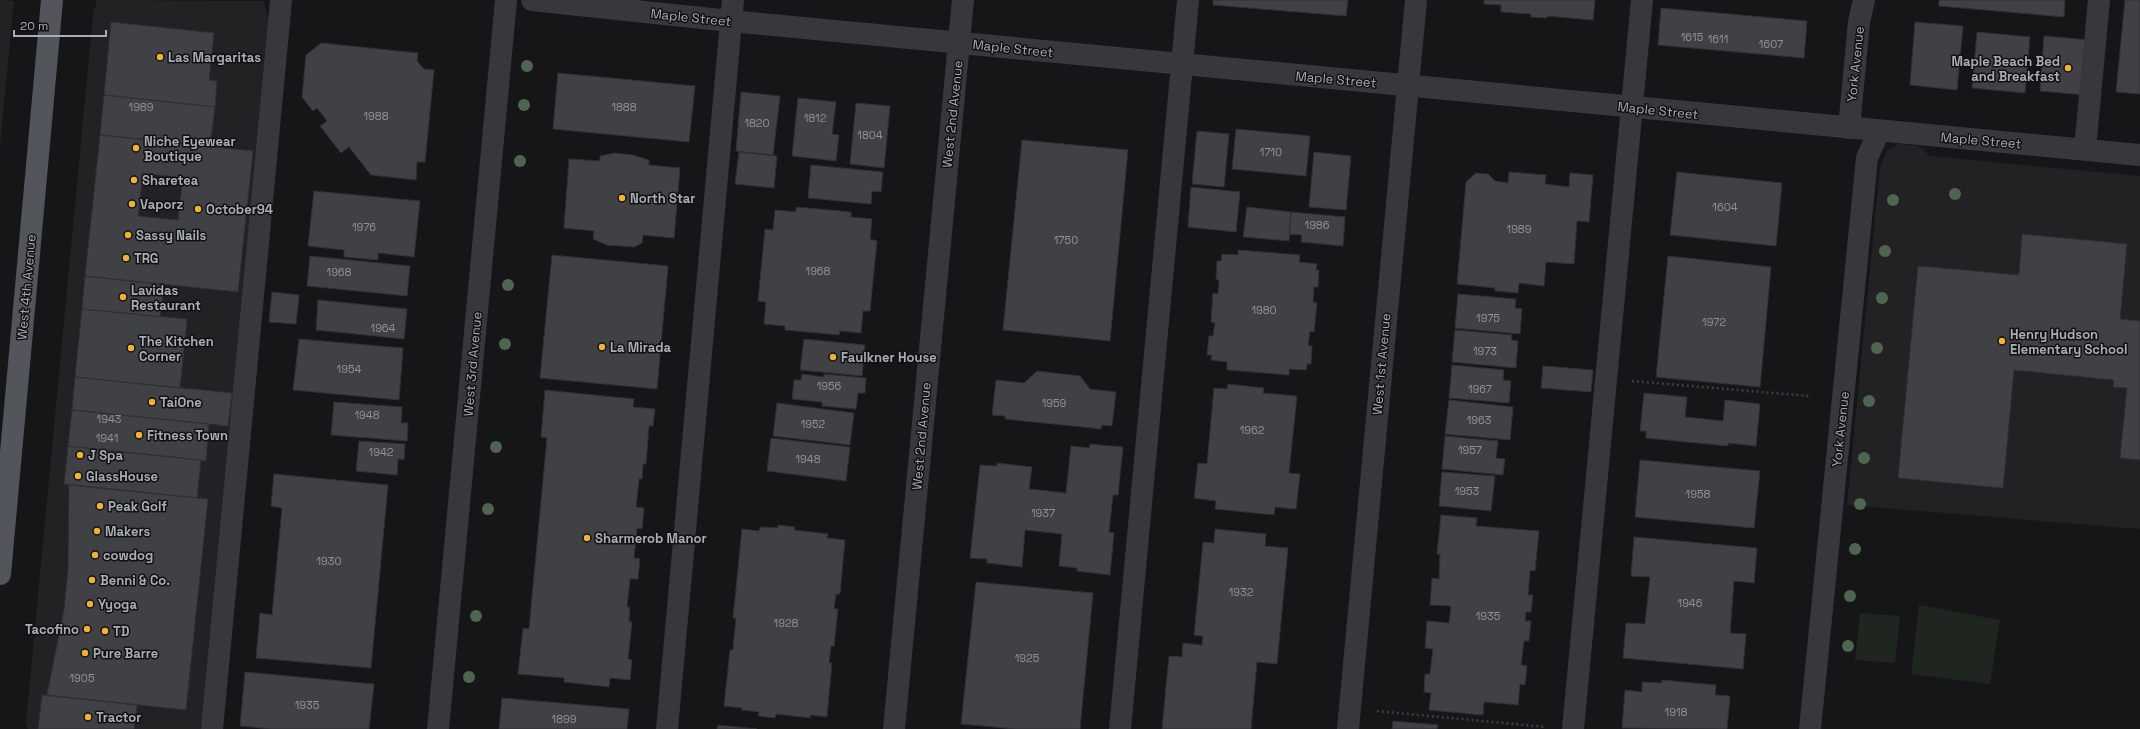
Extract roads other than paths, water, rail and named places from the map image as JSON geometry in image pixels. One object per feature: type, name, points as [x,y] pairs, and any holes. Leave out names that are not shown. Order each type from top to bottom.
[{"type":"main road","name":"West 4th Avenue","points":[[0,574],[52,0]]},
{"type":"street","points":[[212,729],[281,0]]},
{"type":"street","name":"West 3rd Avenue","points":[[438,729],[506,0]]},
{"type":"street","name":"Maple Street","points":[[532,0],[732,10],[959,43],[2140,155]]},
{"type":"street","name":"West 2nd Avenue","points":[[894,729],[963,0]]},
{"type":"street","points":[[1120,729],[1188,0]]},
{"type":"street","name":"West 1st Avenue","points":[[1348,729],[1416,0]]},
{"type":"street","points":[[1573,729],[1642,0]]},
{"type":"street","name":"York Avenue","points":[[1849,128],[1859,22],[1864,0]]},
{"type":"street","points":[[2085,149],[2099,0]]},
{"type":"street","points":[[667,729],[732,10]]},
{"type":"street","name":"York Avenue","points":[[1810,729],[1867,158],[1879,131]]},
{"type":"place","name":"Las Margaritas","points":[[160,57]]},
{"type":"place","name":"Maple Beach Bed and Breakfast","points":[[2068,68]]},
{"type":"place","name":"Niche Eyewear Boutique","points":[[136,148]]},
{"type":"place","name":"Sharetea","points":[[134,180]]},
{"type":"place","name":"North Star","points":[[622,198]]},
{"type":"place","name":"Vaporz","points":[[132,204]]},
{"type":"place","name":"October94","points":[[198,209]]},
{"type":"place","name":"Sassy Nails","points":[[128,235]]},
{"type":"place","name":"TRG","points":[[126,258]]},
{"type":"place","name":"Lavidas Restaurant","points":[[123,297]]},
{"type":"place","name":"Henry Hudson Elementary School","points":[[2002,341]]},
{"type":"place","name":"La Mirada","points":[[602,347]]},
{"type":"place","name":"The Kitchen Corner","points":[[131,348]]},
{"type":"place","name":"Faulkner House","points":[[833,357]]},
{"type":"place","name":"TaiOne","points":[[152,402]]},
{"type":"place","name":"Fitness Town","points":[[139,435]]},
{"type":"place","name":"J Spa","points":[[80,455]]},
{"type":"place","name":"GlassHouse","points":[[78,476]]},
{"type":"place","name":"Peak Golf","points":[[100,506]]},
{"type":"place","name":"Makers","points":[[97,531]]},
{"type":"place","name":"Sharmerob Manor","points":[[587,538]]},
{"type":"place","name":"cowdog","points":[[95,555]]},
{"type":"place","name":"Benni & Co.","points":[[92,580]]},
{"type":"place","name":"Yyoga","points":[[90,604]]},
{"type":"place","name":"Tacofino","points":[[87,629]]},
{"type":"place","name":"TD","points":[[105,631]]},
{"type":"place","name":"Pure Barre","points":[[85,653]]},
{"type":"place","name":"Tractor","points":[[88,717]]}]
